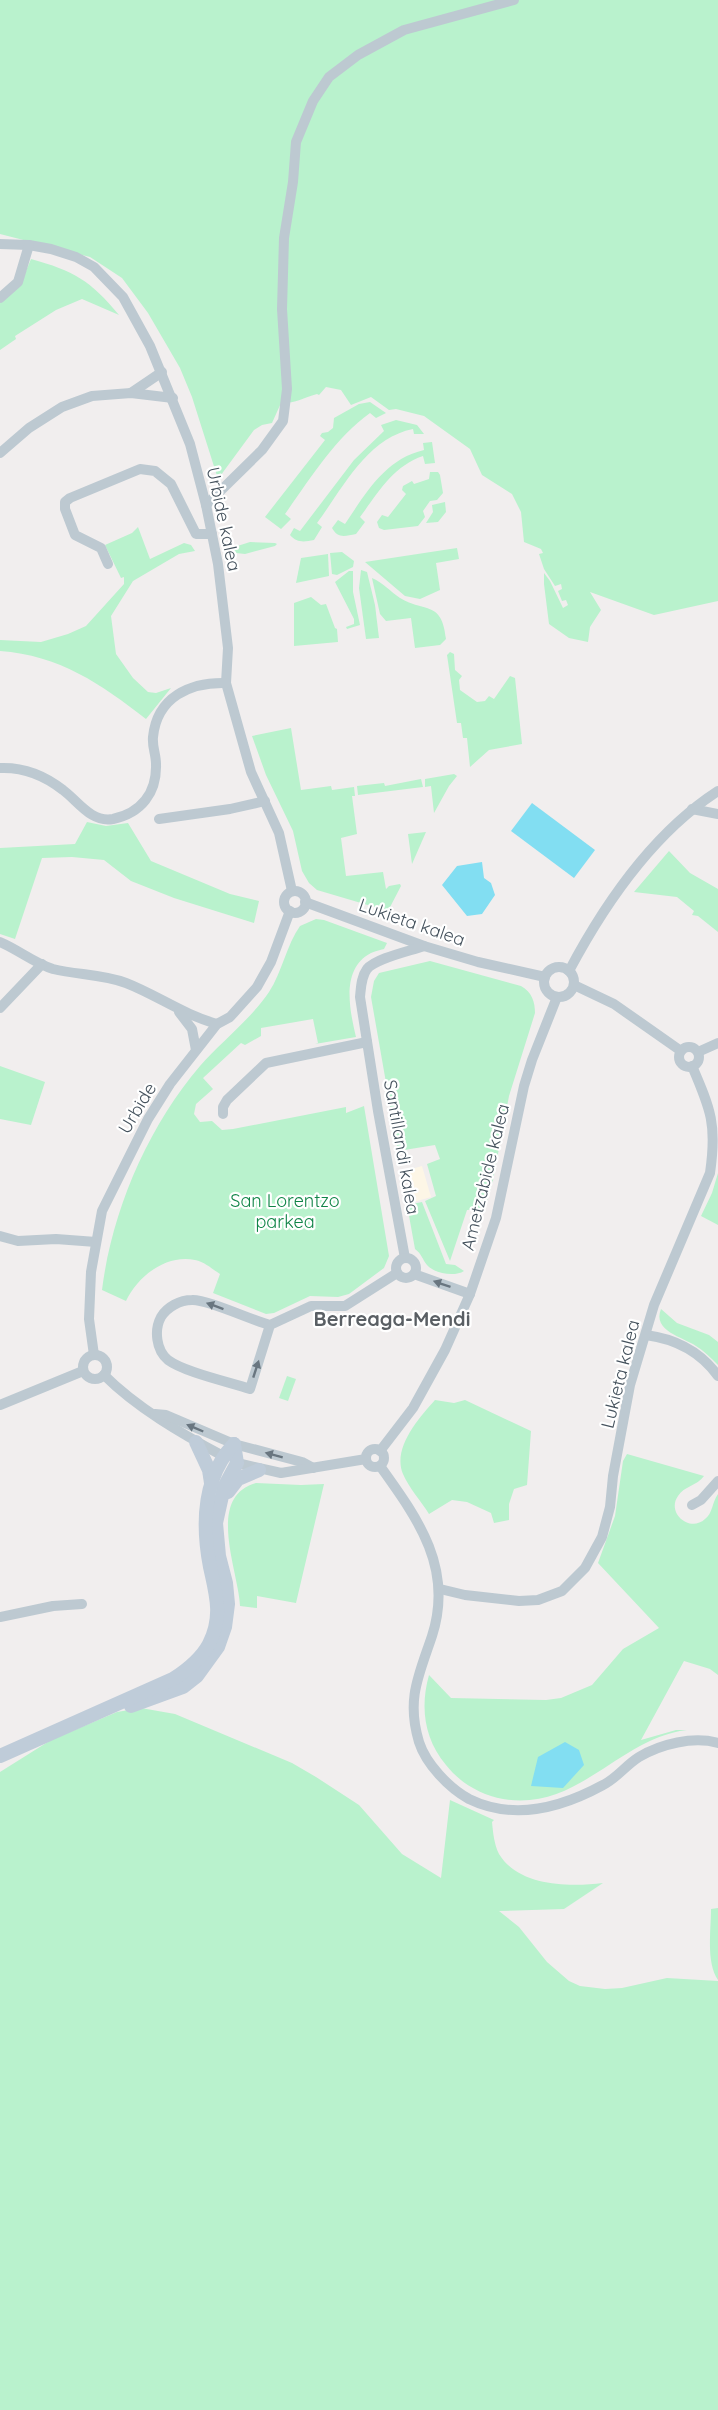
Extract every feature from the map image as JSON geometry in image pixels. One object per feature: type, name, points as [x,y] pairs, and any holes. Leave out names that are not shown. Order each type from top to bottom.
[{"type":"street","points":[[206,505],[262,450],[283,421],[287,389],[282,309],[284,238],[293,182],[296,142],[313,101],[329,77],[358,55],[404,30],[514,0]]},
{"type":"street","name":"Urbide kalea","points":[[0,244],[29,245],[76,257],[94,267],[110,281],[134,315],[162,372],[190,444],[212,534],[228,648],[225,684],[248,763],[279,833],[292,891]]},
{"type":"street","points":[[0,298],[18,282],[29,245]]},
{"type":"street","points":[[131,393],[162,372]]},
{"type":"street","points":[[0,453],[29,428],[62,407],[92,396],[131,393],[173,398]]},
{"type":"street","points":[[108,564],[101,548],[75,536],[65,509],[65,502],[140,469],[155,471],[171,484],[196,534],[212,534]]},
{"type":"street","points":[[0,768],[19,767],[41,776],[65,791],[82,808],[96,816],[111,819],[129,814],[143,805],[152,793],[156,780],[153,734],[159,716],[170,701],[185,689],[207,682],[225,684]]},
{"type":"street","points":[[569,971],[616,893],[666,833],[692,809],[717,794]]},
{"type":"street","points":[[159,819],[230,809],[265,801]]},
{"type":"street","points":[[692,809],[718,814]]},
{"type":"street","points":[[292,891],[302,893],[305,902],[300,911],[290,911],[285,906],[285,898],[292,891]]},
{"type":"street","name":"Lukieta kalea","points":[[305,902],[424,946],[478,962],[545,977]]},
{"type":"street","name":"Urbide","points":[[94,1355],[89,1319],[91,1272],[102,1211],[148,1119],[207,1036],[217,1024],[230,1017],[257,987],[271,962],[290,911]]},
{"type":"street","points":[[0,942],[54,969],[92,974],[124,982],[203,1020],[217,1024]]},
{"type":"street","name":"Santillandi kalea","points":[[405,1258],[360,997],[362,980],[367,970],[376,963],[424,946]]},
{"type":"street","points":[[0,1008],[42,964]]},
{"type":"street","points":[[555,968],[569,971],[574,985],[566,996],[557,998],[546,990],[545,977],[555,968]]},
{"type":"street","points":[[574,985],[614,1004],[681,1051]]},
{"type":"street","name":"Ametzabide kalea","points":[[380,1451],[413,1408],[445,1350],[470,1293],[496,1218],[526,1078],[557,998]]},
{"type":"street","points":[[175,1007],[192,1029],[196,1050]]},
{"type":"street","points":[[203,1020],[207,1036]]},
{"type":"street","points":[[192,1029],[207,1036]]},
{"type":"street","points":[[223,1113],[227,1100],[266,1063],[367,1042]]},
{"type":"street","points":[[698,1052],[718,1043]]},
{"type":"street","points":[[689,1047],[698,1052],[698,1060],[692,1066],[681,1063],[679,1057],[681,1051],[689,1047]]},
{"type":"street","name":"Lukieta kalea","points":[[440,1589],[465,1595],[519,1601],[538,1600],[562,1591],[585,1568],[602,1536],[610,1507],[613,1476],[630,1385],[654,1305],[710,1173],[714,1150],[710,1106],[692,1066]]},
{"type":"street","points":[[0,1236],[18,1241],[56,1239],[96,1242]]},
{"type":"street","points":[[397,1273],[397,1263],[405,1258],[414,1262],[416,1268],[414,1274]]},
{"type":"street","points":[[397,1273],[405,1278],[414,1274],[470,1293]]},
{"type":"street","points":[[270,1325],[250,1389],[179,1366],[166,1359],[158,1345],[157,1333],[161,1318],[168,1309],[179,1302],[193,1300],[270,1325],[311,1306],[345,1306],[397,1273]]},
{"type":"street","points":[[646,1335],[664,1338],[694,1352],[718,1376]]},
{"type":"street","points":[[94,1355],[105,1360],[107,1368],[104,1375],[98,1379],[90,1379],[83,1371],[84,1360],[94,1355]]},
{"type":"street","points":[[0,1406],[83,1371]]},
{"type":"street","points":[[104,1375],[136,1402],[173,1428],[237,1463],[281,1473],[366,1459]]},
{"type":"street","points":[[155,1414],[166,1416],[234,1444],[302,1462],[313,1468]]},
{"type":"street","points":[[196,1442],[209,1470],[211,1483]]},
{"type":"street","points":[[0,1756],[173,1679],[193,1665],[209,1644],[217,1620],[218,1596],[207,1544],[205,1522],[211,1483],[223,1456],[234,1444]]},
{"type":"street","points":[[69,1725],[152,1700],[183,1687],[197,1676],[218,1647],[225,1627],[228,1604],[226,1583],[219,1556],[216,1523],[224,1487],[237,1463],[234,1444]]},
{"type":"street","points":[[366,1459],[370,1451],[380,1451],[384,1459],[380,1466]]},
{"type":"street","points":[[366,1459],[372,1467],[380,1466]]},
{"type":"street","points":[[380,1466],[414,1513],[436,1564],[440,1589],[438,1604],[432,1635],[416,1680],[413,1701],[414,1722],[421,1748],[431,1764],[452,1788],[477,1803],[498,1809],[537,1810],[556,1806],[605,1785],[639,1757],[657,1749],[695,1741],[718,1743]]},
{"type":"street","points":[[221,1501],[238,1479],[260,1470]]},
{"type":"street","points":[[692,1505],[701,1500],[718,1481]]},
{"type":"street","name":"Lukieta kalea","points":[[438,1604],[465,1595]]},
{"type":"street","points":[[0,1617],[53,1606],[82,1604]]},
{"type":"shaded area","points":[[422,1166],[431,1197],[414,1202],[405,1171]]},
{"type":"green space","points":[[0,0],[718,0],[718,601],[654,615],[590,592],[601,610],[590,627],[588,642],[569,638],[549,624],[544,573],[563,608],[568,605],[566,600],[562,601],[558,591],[562,589],[561,584],[555,586],[544,569],[539,554],[543,553],[541,549],[524,542],[521,512],[512,494],[482,475],[470,449],[424,416],[396,409],[389,410],[371,397],[351,405],[341,390],[326,387],[319,395],[281,403],[272,423],[254,430],[218,479],[192,397],[180,368],[148,313],[122,278],[90,257],[0,234]]},
{"type":"green space","points":[[31,259],[80,278],[99,293],[119,315],[82,299],[56,310],[15,336],[16,339],[0,350],[0,303],[23,278]]},
{"type":"green space","points":[[370,402],[386,413],[376,418],[370,413],[345,434],[285,514],[291,519],[281,529],[265,517],[325,440],[320,436],[333,428],[334,418],[359,404]]},
{"type":"green space","points":[[396,420],[417,425],[424,434],[414,434],[413,429],[397,434],[369,453],[317,523],[322,527],[314,540],[301,541],[293,538],[290,535],[294,528],[300,531],[354,460],[384,431],[381,425]]},
{"type":"green space","points":[[432,442],[435,463],[425,464],[423,456],[403,466],[387,481],[360,517],[365,522],[356,534],[342,536],[334,531],[332,528],[338,520],[345,524],[369,489],[387,469],[410,454],[424,450],[423,443]]},
{"type":"green space","points":[[430,472],[438,472],[440,475],[443,493],[437,500],[430,501],[423,511],[425,517],[418,526],[384,530],[379,528],[377,522],[382,515],[388,517],[406,494],[402,490],[403,486],[412,481],[414,484],[429,479]]},
{"type":"green space","points":[[445,502],[446,512],[438,522],[426,523],[433,512],[432,505]]},
{"type":"green space","points":[[138,527],[150,559],[184,543],[191,545],[195,551],[179,554],[133,581],[111,616],[116,654],[133,678],[148,692],[156,693],[171,688],[146,719],[96,683],[78,673],[41,658],[0,651],[0,640],[41,642],[86,626],[124,584],[124,577],[121,578],[105,545],[132,533]]},
{"type":"green space","points":[[250,542],[277,544],[245,554],[227,552],[228,549]]},
{"type":"green space","points":[[457,548],[459,559],[436,563],[440,590],[420,599],[405,596],[365,562]]},
{"type":"green space","points":[[342,552],[354,561],[353,567],[337,575],[332,574],[330,553]]},
{"type":"green space","points":[[328,554],[329,576],[296,583],[301,558]]},
{"type":"green space","points":[[361,570],[367,572],[375,605],[379,638],[366,639],[359,588]]},
{"type":"green space","points":[[349,571],[353,571],[353,592],[360,625],[347,629],[346,627],[354,624],[354,619],[335,582]]},
{"type":"green space","points":[[372,578],[400,598],[436,613],[441,618],[446,639],[440,645],[415,648],[411,618],[386,621],[380,614]]},
{"type":"green space","points":[[311,597],[321,605],[326,604],[337,629],[338,642],[294,646],[294,603]]},
{"type":"green space","points":[[450,652],[454,654],[455,670],[462,676],[459,680],[460,690],[477,702],[485,701],[489,696],[494,699],[510,676],[515,678],[522,744],[489,750],[470,767],[467,738],[463,738],[461,723],[457,723],[447,655]]},
{"type":"green space","points":[[291,728],[301,790],[331,786],[332,790],[354,787],[355,796],[352,796],[357,834],[341,838],[346,876],[383,872],[386,889],[389,886],[400,884],[388,911],[317,890],[309,883],[302,871],[293,831],[266,775],[252,736]]},
{"type":"green space","points":[[454,774],[457,776],[434,813],[431,786],[425,787],[425,779]]},
{"type":"green space","points":[[421,779],[423,787],[358,795],[357,786],[384,783],[385,786]]},
{"type":"green space","points":[[87,822],[106,826],[128,823],[151,861],[230,894],[259,901],[254,923],[174,898],[131,881],[104,860],[72,857],[42,858],[15,939],[0,934],[0,848],[75,844]]},
{"type":"green space","points":[[426,832],[412,864],[408,834]]},
{"type":"green space","points":[[669,851],[690,873],[718,889],[718,932],[698,916],[692,915],[694,911],[677,897],[634,892]]},
{"type":"green space","name":"San Lorentzo parkea","points":[[316,919],[387,943],[384,949],[371,953],[361,960],[351,980],[351,1015],[356,1037],[315,1044],[318,1043],[313,1019],[261,1028],[261,1036],[245,1045],[241,1043],[203,1078],[213,1089],[196,1104],[194,1114],[200,1122],[212,1121],[222,1130],[346,1107],[346,1113],[364,1106],[389,1256],[384,1268],[349,1294],[338,1297],[310,1296],[274,1313],[266,1314],[213,1293],[220,1274],[195,1260],[174,1260],[154,1269],[138,1283],[126,1301],[102,1290],[114,1230],[124,1200],[135,1171],[164,1115],[200,1066],[253,1012],[269,992],[300,926]]},
{"type":"green space","points":[[430,961],[521,986],[530,994],[535,1009],[509,1096],[493,1180],[485,1208],[467,1210],[450,1261],[425,1201],[436,1196],[427,1164],[440,1159],[435,1145],[398,1151],[371,997],[374,981],[379,973]]},
{"type":"green space","points":[[0,1066],[45,1082],[31,1125],[0,1119]]},
{"type":"green space","points":[[718,1173],[718,1225],[701,1216]]},
{"type":"green space","points":[[410,1197],[412,1204],[422,1202],[446,1264],[455,1265],[464,1271],[450,1274],[435,1271],[427,1265],[415,1249],[406,1199]]},
{"type":"green space","points":[[661,1309],[677,1323],[709,1335],[718,1342],[718,1365],[699,1348],[665,1328],[659,1317]]},
{"type":"green space","points":[[287,1376],[296,1379],[288,1401],[279,1398]]},
{"type":"green space","points":[[435,1400],[454,1403],[465,1400],[531,1431],[527,1485],[514,1489],[509,1504],[509,1520],[494,1523],[491,1513],[467,1502],[452,1500],[429,1514],[408,1484],[401,1464],[404,1444],[415,1424]]},
{"type":"green space","points":[[627,1454],[704,1476],[681,1493],[675,1502],[677,1514],[687,1522],[699,1523],[705,1519],[710,1514],[718,1494],[718,1675],[710,1669],[684,1661],[641,1740],[676,1730],[687,1730],[663,1736],[640,1746],[576,1785],[554,1795],[530,1800],[503,1799],[479,1791],[464,1783],[452,1771],[433,1744],[425,1711],[429,1675],[451,1698],[546,1700],[561,1698],[592,1685],[623,1649],[659,1628],[598,1563],[615,1516],[623,1461]]},
{"type":"green space","points":[[256,1483],[324,1484],[296,1603],[257,1596],[257,1608],[240,1606],[228,1537],[228,1519],[232,1503],[241,1491]]},
{"type":"green space","points":[[141,1708],[175,1714],[292,1763],[359,1805],[402,1854],[441,1878],[450,1800],[494,1820],[492,1822],[493,1834],[499,1854],[519,1873],[532,1879],[561,1884],[603,1883],[564,1909],[499,1911],[519,1927],[547,1962],[569,1981],[580,1986],[605,1989],[622,1988],[667,1978],[718,1981],[718,2410],[0,2410],[0,1772],[51,1740],[117,1712]]},
{"type":"green space","points":[[718,1908],[718,1980],[714,1973],[710,1946],[711,1909]]},
{"type":"water","points":[[532,803],[595,850],[574,878],[511,831]]},
{"type":"water","points":[[482,862],[484,878],[491,883],[495,895],[482,914],[467,916],[442,885],[457,866]]},
{"type":"water","points":[[565,1742],[579,1750],[584,1765],[563,1788],[531,1786],[538,1757]]},
{"type":"district","name":"Berreaga-Mendi","points":[[392,1318]]}]
